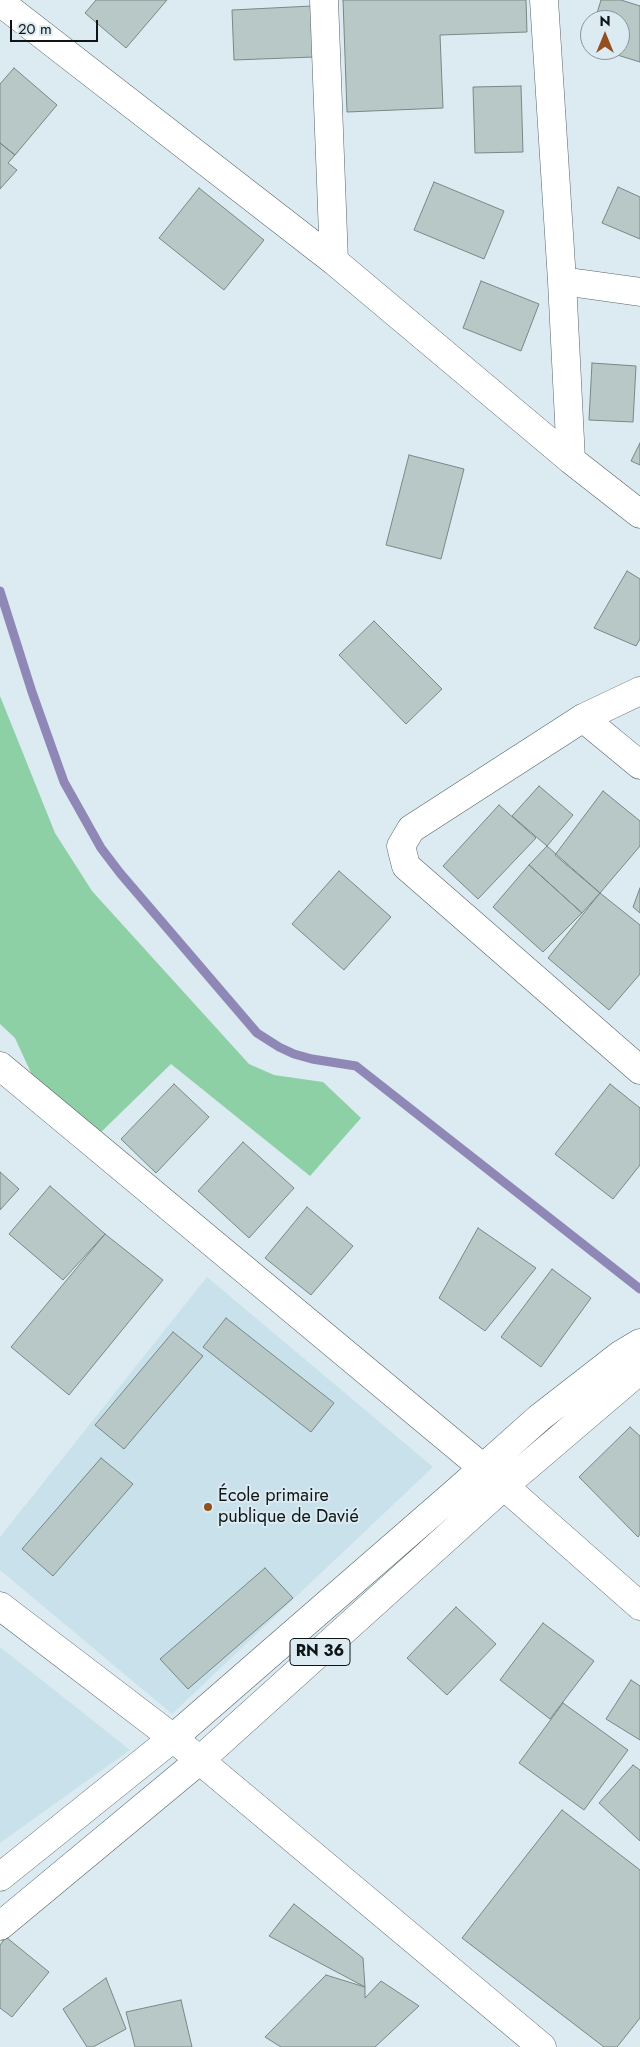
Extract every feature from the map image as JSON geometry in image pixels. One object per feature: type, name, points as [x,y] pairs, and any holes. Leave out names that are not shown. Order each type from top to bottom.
[{"type":"street","points":[[324,0],[334,261]]},
{"type":"street","points":[[544,0],[562,281],[571,460]]},
{"type":"street","points":[[0,2],[334,261],[571,460],[640,514]]},
{"type":"street","points":[[562,281],[640,292]]},
{"type":"street","points":[[640,691],[583,718],[411,829],[401,846],[406,866],[640,1070]]},
{"type":"street","points":[[583,718],[640,765]]},
{"type":"street","points":[[0,1066],[483,1468]]},
{"type":"street","name":"RN 36","points":[[0,1877],[174,1738],[538,1418],[634,1360]]},
{"type":"street","name":"RN 36","points":[[0,1926],[200,1760],[504,1486],[634,1360]]},
{"type":"street","points":[[504,1486],[640,1606]]},
{"type":"street","points":[[0,1606],[174,1738],[542,2047]]},
{"type":"shaded area","name":"École primaire publique de Davié","points":[[207,1277],[433,1467],[172,1714],[0,1570],[0,1537]]},
{"type":"shaded area","points":[[0,1647],[130,1750],[0,1843]]},
{"type":"green space","points":[[0,696],[55,833],[92,891],[249,1064],[274,1075],[323,1082],[361,1118],[310,1176],[171,1064],[98,1135],[32,1075],[15,1038],[0,1024]]},
{"type":"building","points":[[96,0],[167,0],[126,48],[85,13]]},
{"type":"building","points":[[343,0],[526,0],[527,32],[440,35],[443,108],[347,112]]},
{"type":"building","points":[[601,0],[621,0],[640,6],[640,62],[630,59],[630,10],[598,10]]},
{"type":"building","points":[[312,6],[314,57],[234,60],[232,10]]},
{"type":"building","points":[[14,68],[57,105],[15,155],[0,143],[0,84]]},
{"type":"building","points":[[521,86],[523,152],[475,153],[473,87]]},
{"type":"building","points":[[0,143],[15,155],[8,163],[17,170],[0,189]]},
{"type":"building","points":[[434,182],[504,211],[484,259],[414,230]]},
{"type":"building","points":[[618,187],[640,197],[640,239],[602,223]]},
{"type":"building","points":[[199,188],[264,240],[224,290],[159,238]]},
{"type":"building","points":[[481,281],[539,304],[521,351],[463,328]]},
{"type":"building","points":[[592,363],[636,366],[633,422],[589,420]]},
{"type":"building","points":[[640,443],[640,465],[631,461]]},
{"type":"building","points":[[409,455],[464,469],[441,559],[386,545]]},
{"type":"building","points":[[627,571],[640,579],[640,639],[636,646],[594,628]]},
{"type":"building","points":[[374,621],[442,689],[406,724],[339,655]]},
{"type":"building","points":[[539,786],[573,815],[547,846],[512,816]]},
{"type":"building","points":[[603,791],[640,821],[640,846],[600,893],[555,855]]},
{"type":"building","points":[[499,805],[536,838],[478,899],[443,866]]},
{"type":"building","points":[[547,846],[600,893],[582,913],[529,865]]},
{"type":"building","points":[[529,865],[582,913],[543,952],[493,907]]},
{"type":"building","points":[[339,871],[391,917],[344,970],[292,924]]},
{"type":"building","points":[[640,888],[640,913],[633,907]]},
{"type":"building","points":[[600,893],[640,925],[640,974],[609,1010],[548,958]]},
{"type":"building","points":[[174,1084],[209,1117],[156,1173],[121,1139]]},
{"type":"building","points":[[610,1084],[640,1108],[640,1165],[613,1199],[555,1154]]},
{"type":"building","points":[[243,1142],[294,1188],[249,1238],[198,1191]]},
{"type":"building","points":[[0,1172],[19,1189],[0,1210]]},
{"type":"building","points":[[50,1186],[105,1234],[63,1280],[9,1234]]},
{"type":"building","points":[[307,1207],[353,1246],[311,1295],[265,1258]]},
{"type":"building","points":[[478,1228],[536,1268],[485,1331],[439,1298]]},
{"type":"building","points":[[105,1234],[163,1280],[69,1395],[11,1347]]},
{"type":"building","points":[[552,1269],[591,1298],[541,1367],[501,1337]]},
{"type":"building","points":[[226,1318],[334,1403],[311,1432],[203,1347]]},
{"type":"building","points":[[173,1332],[203,1356],[124,1449],[95,1425]]},
{"type":"building","points":[[630,1427],[640,1436],[640,1534],[638,1537],[579,1477]]},
{"type":"building","points":[[101,1458],[133,1484],[53,1576],[22,1549]]},
{"type":"building","points":[[265,1568],[293,1598],[188,1689],[160,1659]]},
{"type":"building","points":[[456,1607],[496,1644],[447,1695],[407,1658]]},
{"type":"building","points":[[543,1623],[594,1661],[550,1719],[500,1680]]},
{"type":"building","points":[[631,1680],[640,1686],[640,1740],[606,1719]]},
{"type":"building","points":[[563,1703],[628,1750],[584,1810],[519,1763]]},
{"type":"building","points":[[633,1765],[640,1770],[640,1841],[599,1803]]},
{"type":"building","points":[[562,1810],[640,1870],[640,2018],[617,2047],[604,2047],[462,1938]]},
{"type":"building","points":[[294,1904],[363,1958],[365,1987],[269,1936]]},
{"type":"building","points":[[6,1937],[49,1972],[12,2017],[0,2008],[0,1945]]},
{"type":"building","points":[[326,1975],[365,1987],[365,1998],[381,1981],[419,2006],[375,2047],[281,2047],[265,2037]]},
{"type":"building","points":[[106,1978],[126,2029],[93,2047],[87,2047],[63,2009]]},
{"type":"building","points":[[181,2000],[192,2047],[135,2047],[126,2012]]},
{"type":"waterway","points":[[0,591],[32,692],[64,782],[101,848],[120,873],[257,1033],[294,1054],[356,1066],[640,1289]]},
{"type":"place","name":"École primaire publique de Davié","points":[[208,1507]]}]
